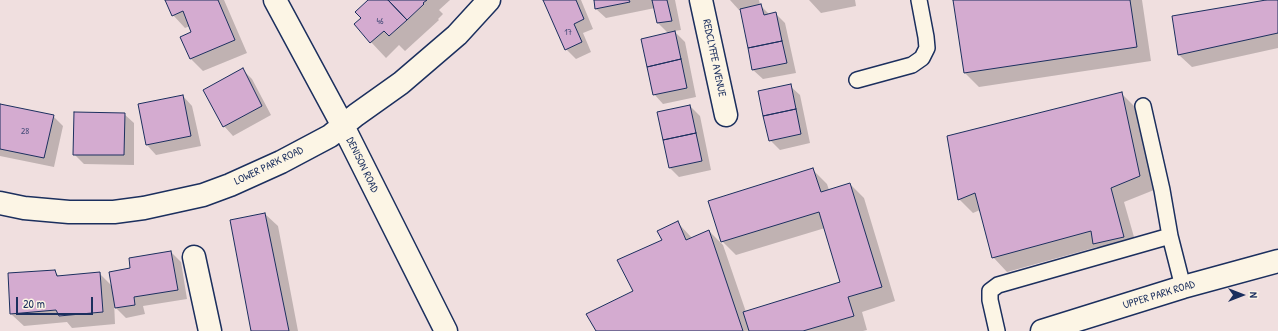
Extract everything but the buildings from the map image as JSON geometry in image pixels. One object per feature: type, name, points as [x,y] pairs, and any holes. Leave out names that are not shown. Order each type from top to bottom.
[{"type":"street","name":"DENISON ROAD","points":[[275,0],[343,126],[446,331]]},
{"type":"street","name":"LOWER PARK ROAD","points":[[0,203],[24,208],[69,212],[114,212],[144,208],[203,195],[230,186],[281,162],[330,136],[401,83],[457,35],[489,0]]},
{"type":"street","name":"REDCLYFFE AVENUE","points":[[701,0],[726,115]]},
{"type":"street","points":[[194,257],[210,331]]},
{"type":"street","name":"UPPER PARK ROAD","points":[[1042,331],[1183,287],[1278,261]]},
{"type":"lane","points":[[858,80],[912,65],[922,58],[927,48],[918,0]]},
{"type":"lane","points":[[1143,106],[1162,190],[1170,236],[1183,287]]},
{"type":"lane","points":[[997,331],[990,300],[990,291],[998,285],[1170,236]]}]
